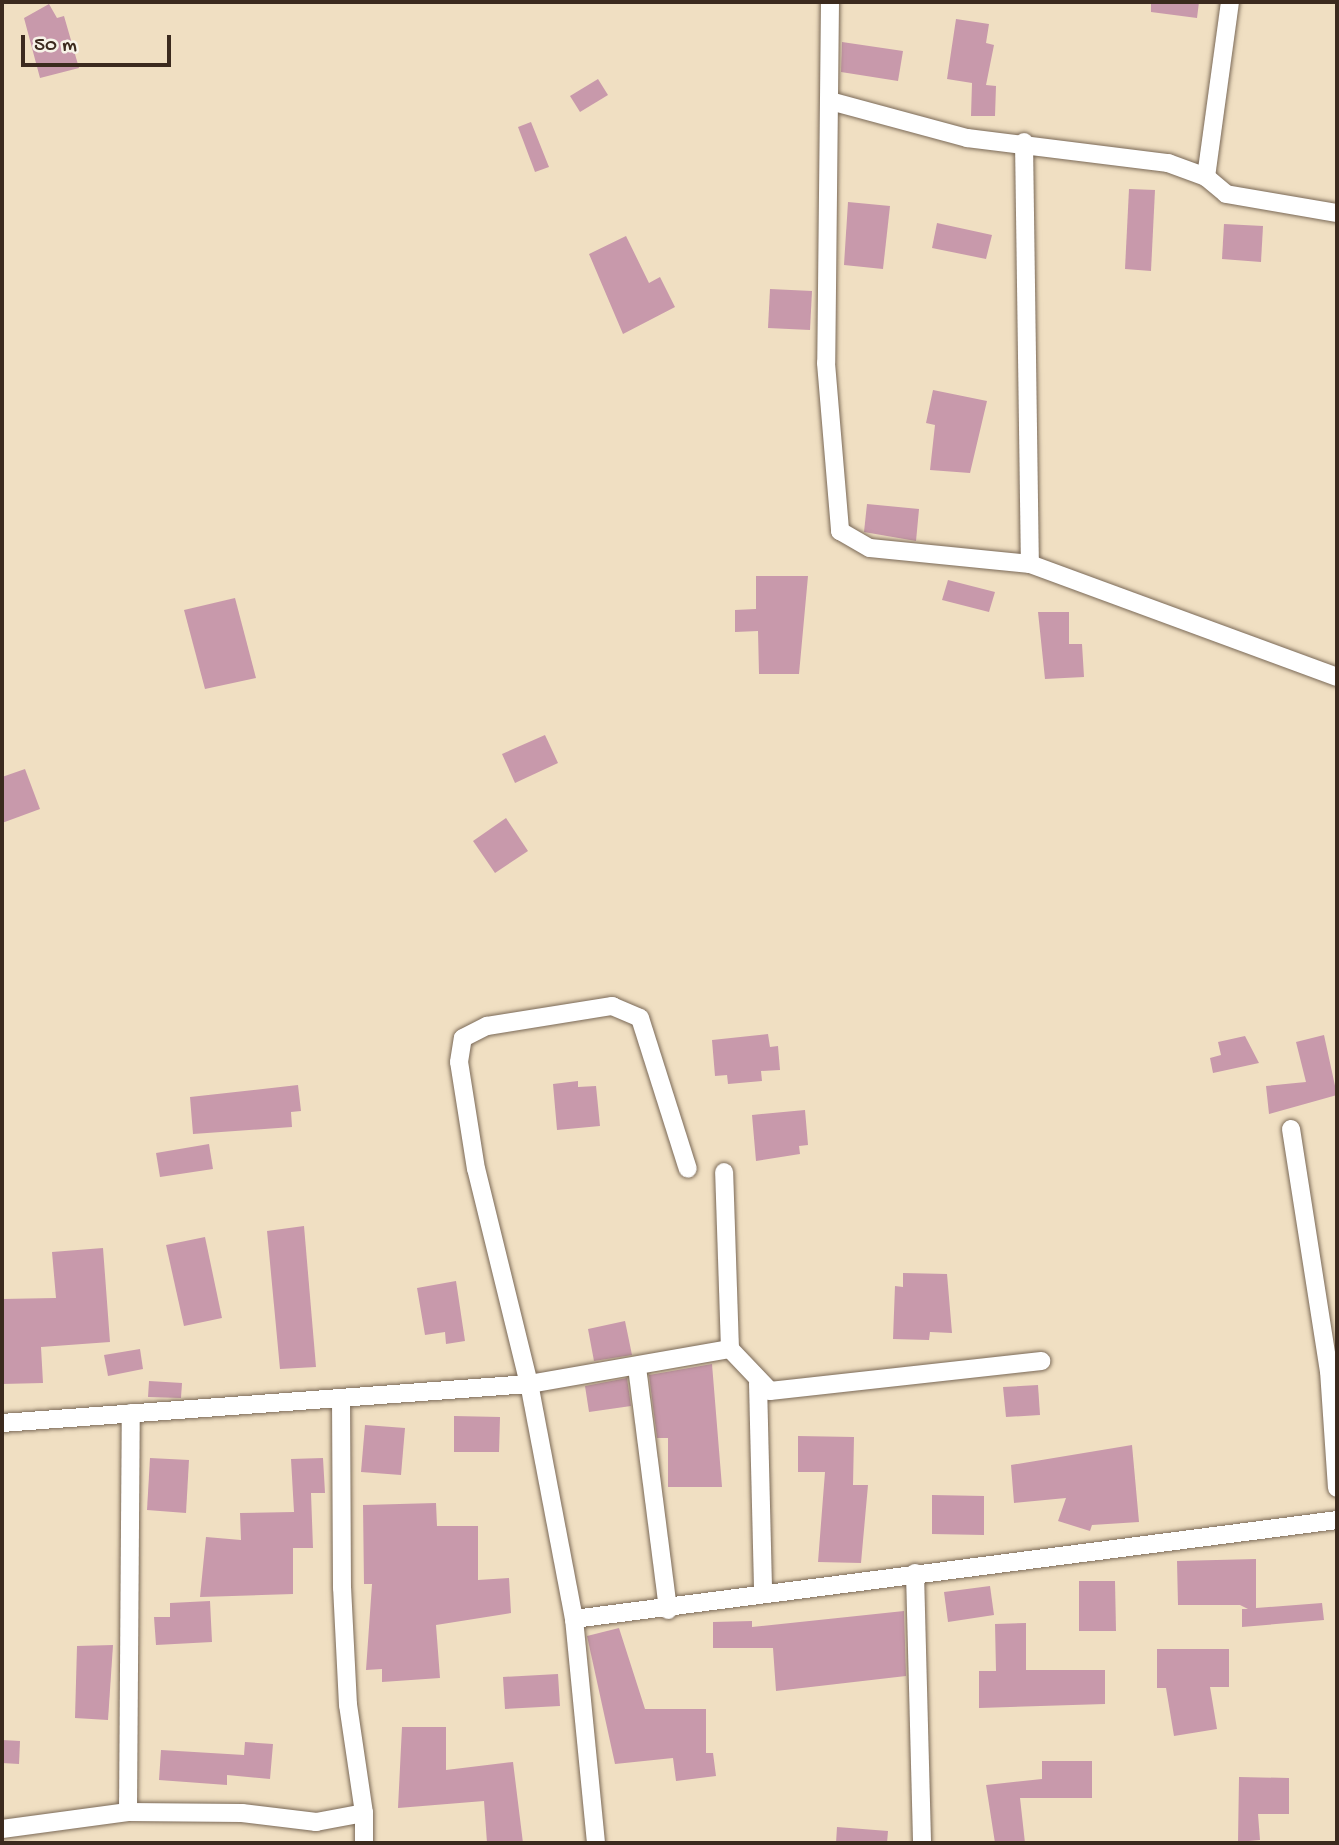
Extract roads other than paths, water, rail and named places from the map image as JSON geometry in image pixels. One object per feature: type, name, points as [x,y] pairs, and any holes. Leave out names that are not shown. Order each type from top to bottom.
[{"type":"street","points":[[830,2],[826,363],[841,531],[870,548],[1030,564],[1337,677]]},
{"type":"street","points":[[1206,177],[1230,2]]},
{"type":"street","points":[[830,101],[967,138],[1024,142],[1168,163],[1206,177],[1226,194],[1337,213]]},
{"type":"street","points":[[1024,142],[1030,564]]},
{"type":"street","points":[[596,1843],[573,1619],[529,1384],[476,1169],[458,1062],[463,1038],[487,1026],[612,1006],[640,1018],[688,1170]]},
{"type":"street","points":[[1291,1129],[1329,1371],[1337,1488]]},
{"type":"street","points":[[724,1172],[730,1349],[758,1383],[770,1391],[1041,1361]]},
{"type":"street","points":[[2,1423],[341,1401],[529,1384],[730,1349]]},
{"type":"street","points":[[637,1367],[668,1610]]},
{"type":"street","points":[[758,1383],[763,1594]]},
{"type":"street","points":[[341,1401],[342,1601],[365,1843]]},
{"type":"street","points":[[128,1812],[131,1413]]},
{"type":"street","points":[[573,1619],[668,1610],[915,1573],[1138,1550],[1337,1520]]},
{"type":"street","points":[[915,1573],[922,1843]]},
{"type":"street","points":[[2,1829],[128,1812],[242,1813],[316,1822],[364,1812]]}]
